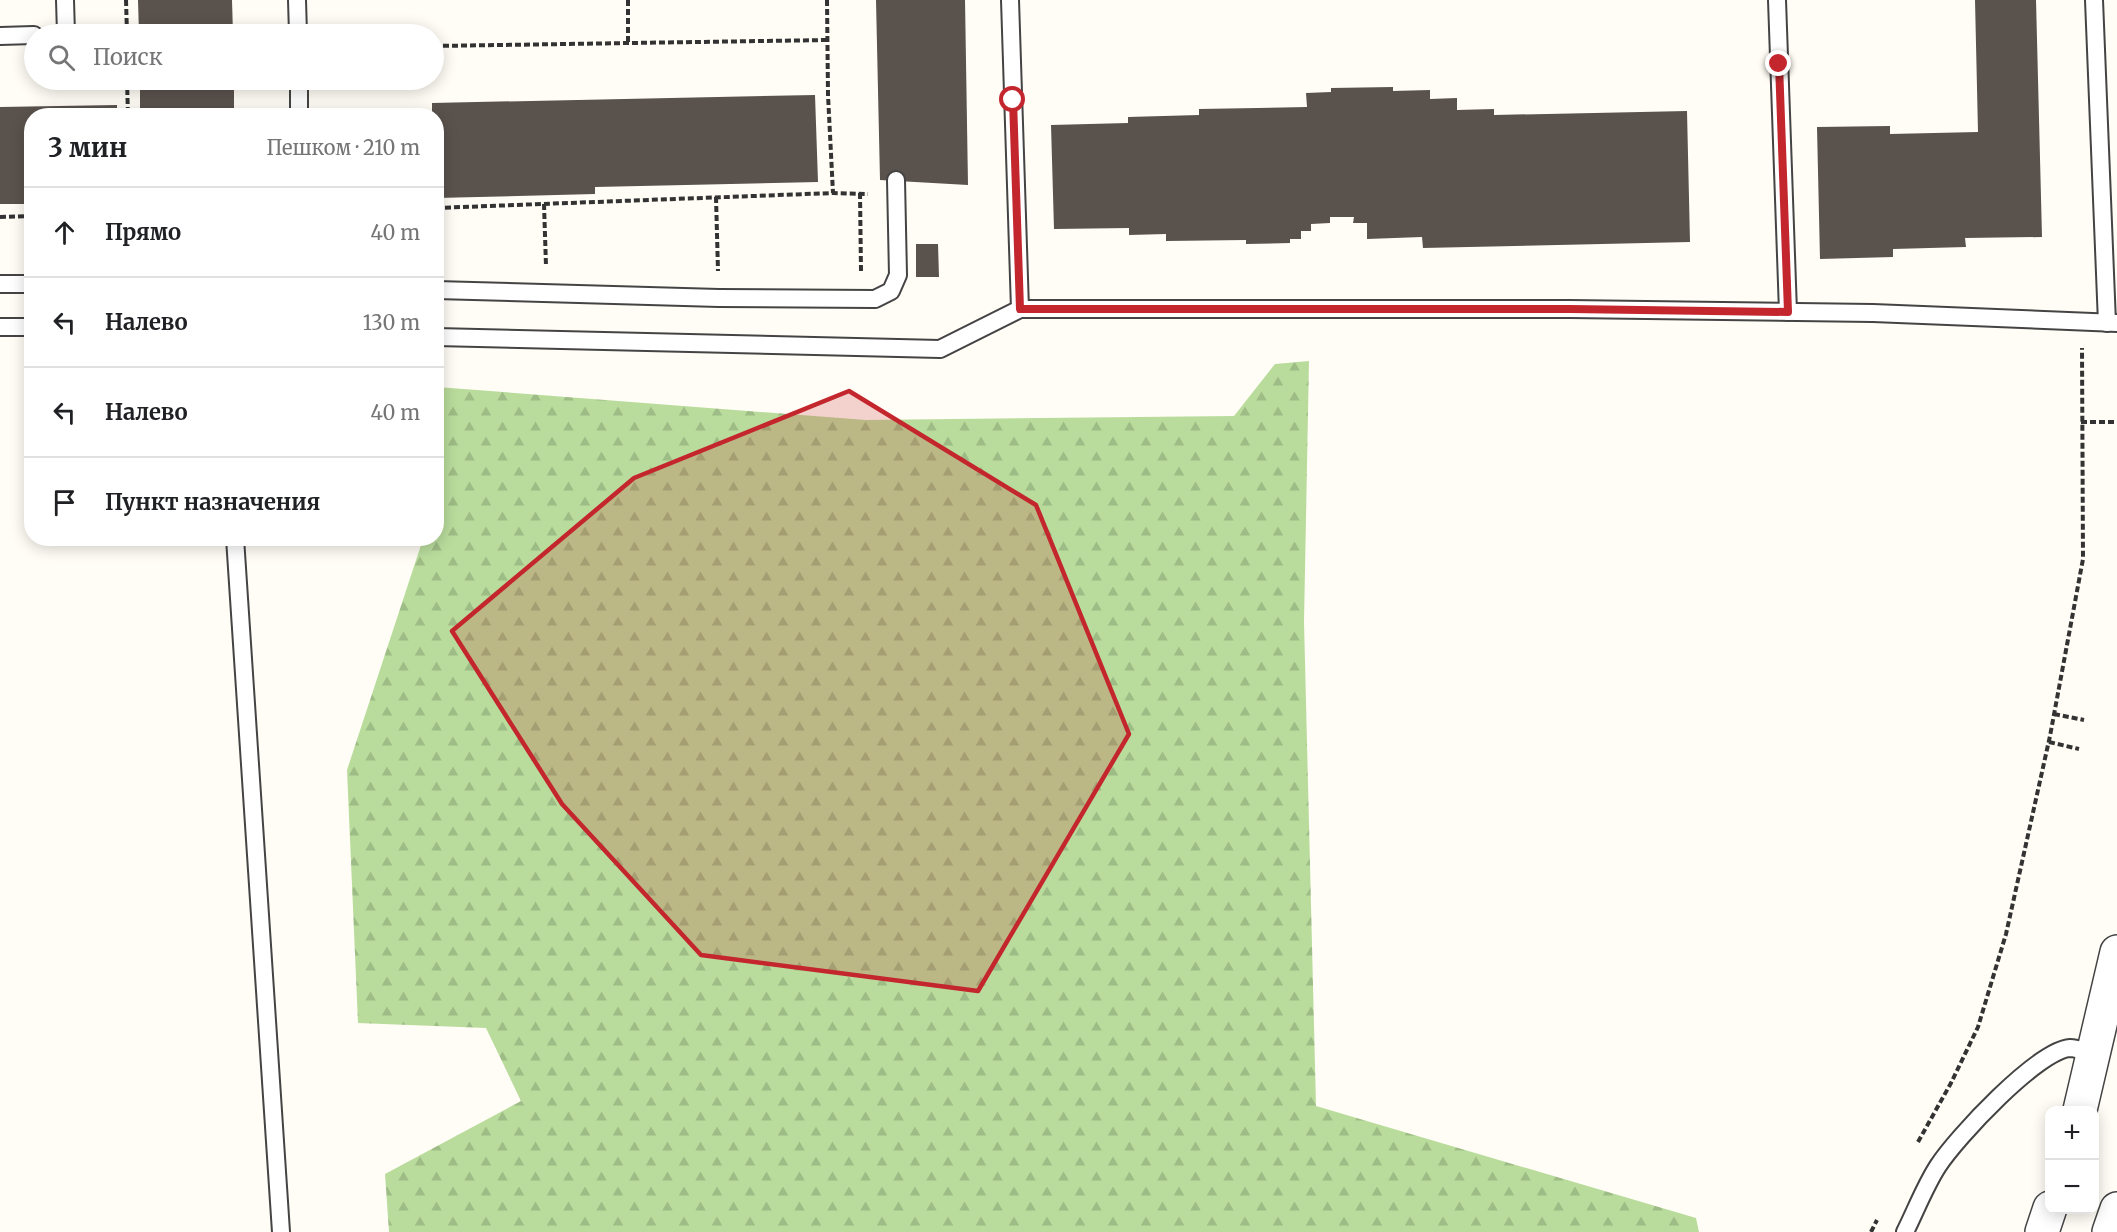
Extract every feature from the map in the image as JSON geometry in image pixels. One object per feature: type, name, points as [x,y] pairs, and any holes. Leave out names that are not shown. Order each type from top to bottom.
[{"type":"street","points":[[2081,1106],[2117,952]]},
{"type":"street","points":[[2109,1232],[2117,1209]]},
{"type":"street","points":[[2042,1232],[2047,1214]]},
{"type":"lane","points":[[65,0],[66,24]]},
{"type":"lane","points":[[297,0],[298,24]]},
{"type":"lane","points":[[1010,0],[1020,309]]},
{"type":"lane","points":[[1777,0],[1788,312]]},
{"type":"lane","points":[[444,337],[940,349],[1020,309],[1570,309],[1873,313],[2112,323],[2094,0]]},
{"type":"lane","points":[[0,36],[24,35]]},
{"type":"lane","points":[[298,90],[299,108]]},
{"type":"lane","points":[[444,290],[719,298],[875,298],[891,291],[898,275],[896,187]]},
{"type":"lane","points":[[0,284],[24,284]]},
{"type":"lane","points":[[0,327],[24,327]]},
{"type":"lane","points":[[236,546],[281,1232]]},
{"type":"lane","points":[[1905,1232],[1937,1167],[1964,1132],[2002,1093],[2048,1057],[2070,1048],[2093,1054]]},
{"type":"path","points":[[126,0],[127,24]]},
{"type":"path","points":[[628,0],[628,44]]},
{"type":"path","points":[[827,0],[828,95],[833,193]]},
{"type":"path","points":[[444,46],[828,40]]},
{"type":"path","points":[[128,90],[129,108]]},
{"type":"path","points":[[444,208],[833,193],[860,194],[896,187]]},
{"type":"path","points":[[860,194],[861,299]]},
{"type":"path","points":[[716,197],[719,298]]},
{"type":"path","points":[[544,204],[546,293]]},
{"type":"path","points":[[0,217],[24,216]]},
{"type":"path","points":[[1914,1148],[1951,1083],[1978,1027],[2006,934],[2049,742],[2083,559],[2081,422],[2083,322]]},
{"type":"path","points":[[2081,422],[2117,422]]},
{"type":"path","points":[[2054,714],[2084,720]]},
{"type":"path","points":[[2049,742],[2079,749]]},
{"type":"path","points":[[1871,1232],[1882,1211]]},
{"type":"highlighted area","points":[[849,391],[1036,505],[1129,734],[978,991],[701,955],[562,804],[452,631],[634,478]]},
{"type":"green space","points":[[1309,361],[1304,622],[1316,1106],[1696,1218],[1699,1232],[389,1232],[385,1174],[521,1101],[486,1028],[358,1023],[347,770],[421,546],[444,546],[444,388],[866,420],[1234,416],[1275,364]]},
{"type":"building","points":[[138,0],[232,0],[233,24],[139,24]]},
{"type":"building","points":[[876,0],[965,0],[968,185],[880,180]]},
{"type":"building","points":[[1975,0],[2036,0],[2042,237],[1965,238],[1966,247],[1893,249],[1893,257],[1820,259],[1817,127],[1890,126],[1890,134],[1978,132]]},
{"type":"building","points":[[1393,87],[1393,91],[1430,90],[1430,99],[1457,98],[1457,110],[1494,109],[1494,115],[1687,111],[1690,242],[1423,248],[1422,237],[1367,239],[1367,223],[1353,223],[1354,217],[1330,217],[1330,223],[1311,224],[1311,231],[1301,231],[1301,239],[1290,239],[1290,243],[1246,244],[1246,240],[1166,241],[1166,234],[1129,235],[1129,228],[1054,229],[1051,125],[1128,123],[1128,117],[1199,115],[1199,109],[1307,107],[1306,93],[1331,92],[1331,88]]},
{"type":"building","points":[[140,90],[234,90],[234,108],[140,108]]},
{"type":"building","points":[[815,95],[818,182],[595,187],[595,194],[444,198],[444,108],[432,108],[432,103]]},
{"type":"building","points":[[117,105],[117,108],[24,108],[24,204],[0,204],[0,107]]},
{"type":"building","points":[[916,244],[938,244],[939,277],[916,277]]},
{"type":"route","points":[[1013,100],[1020,309],[1570,309],[1788,312],[1779,64]]}]
